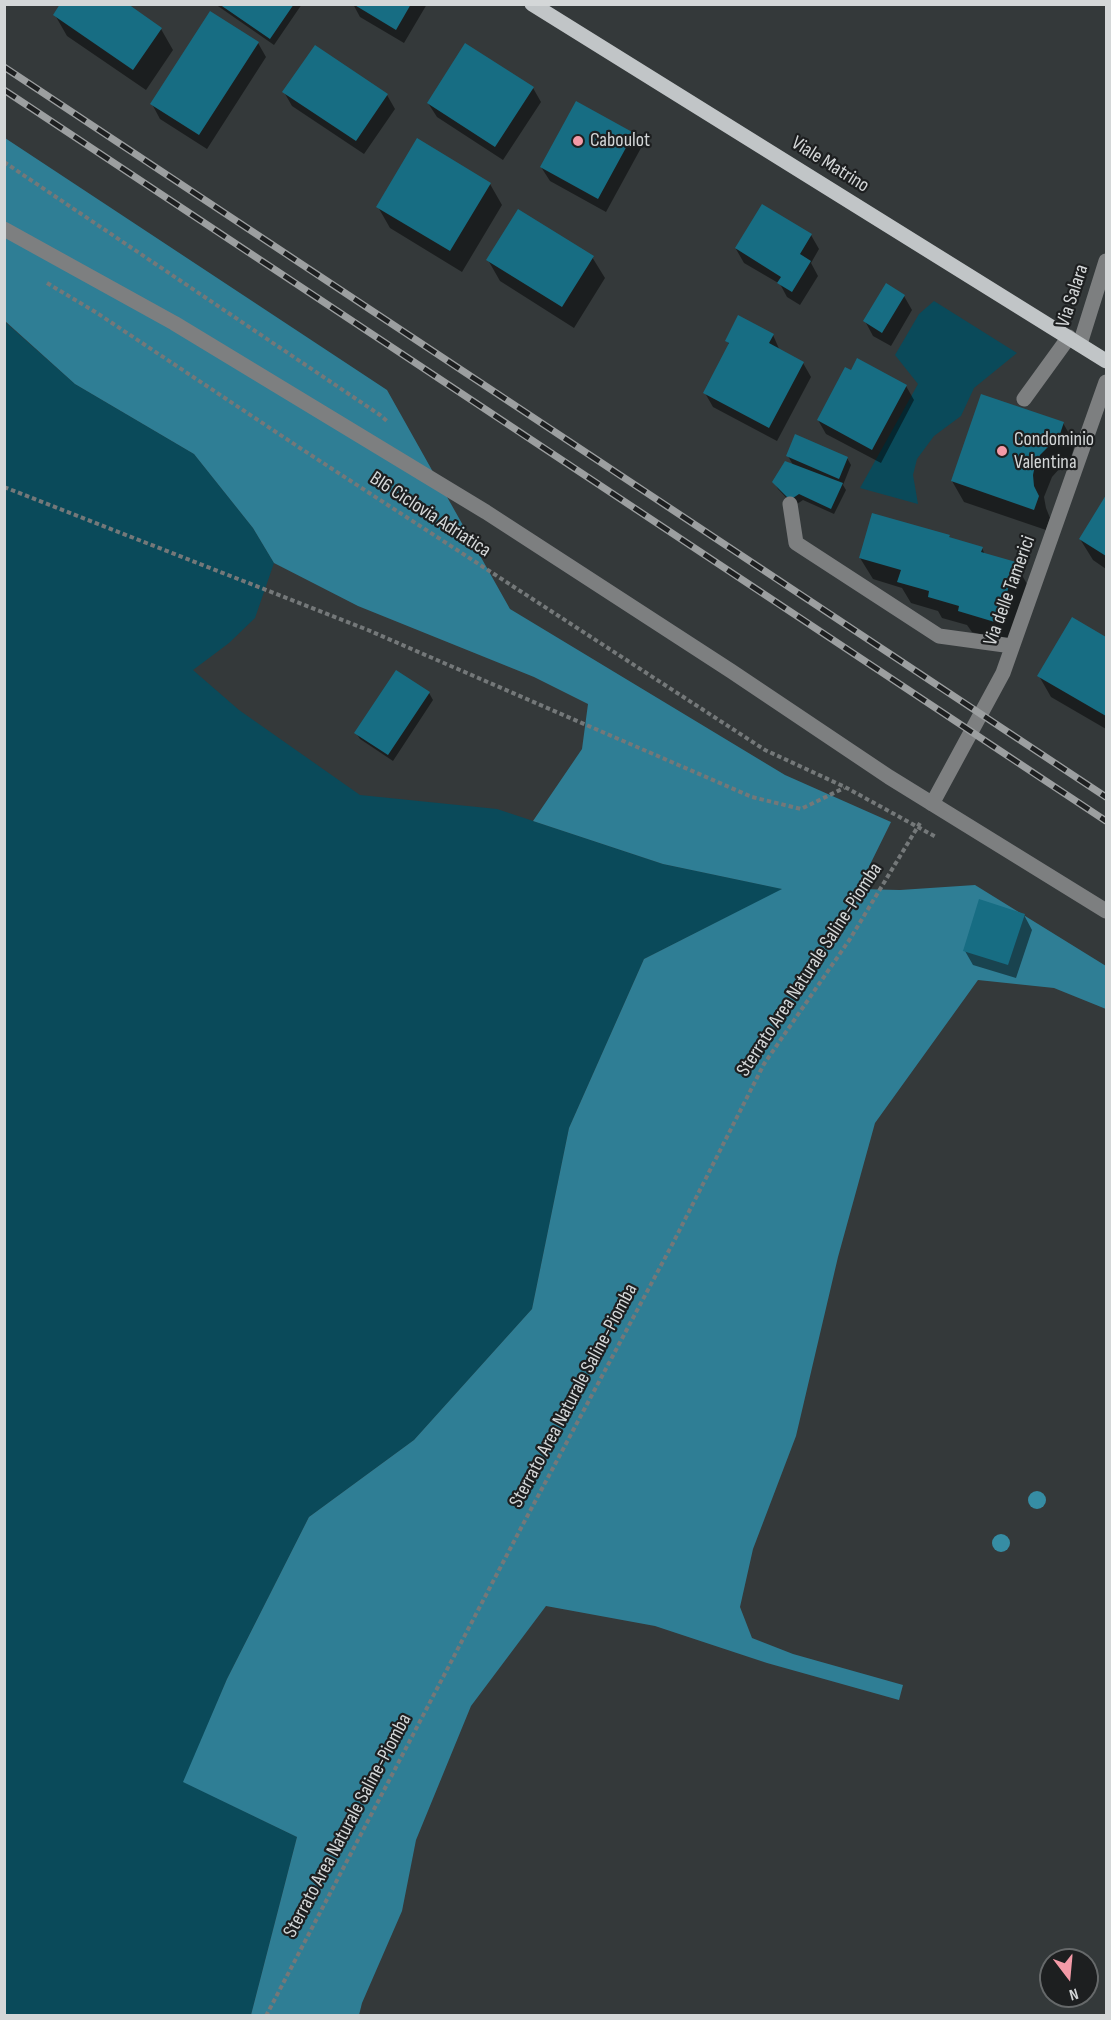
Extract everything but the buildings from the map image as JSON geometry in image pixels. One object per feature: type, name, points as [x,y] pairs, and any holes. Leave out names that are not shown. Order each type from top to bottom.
[{"type":"main road","name":"Viale Matrino","points":[[532,4],[1107,361]]},
{"type":"street","points":[[4,229],[174,323],[486,512],[731,670],[932,804],[1107,911]]},
{"type":"street","name":"Via Salara","points":[[1024,399],[1075,341],[1107,261]]},
{"type":"street","name":"Via delle Tamerici","points":[[932,804],[1002,672],[1107,382]]},
{"type":"street","points":[[790,504],[796,543],[939,636],[1012,646]]},
{"type":"path","points":[[4,162],[389,423]]},
{"type":"path","name":"BI6 Ciclovia Adriatica","points":[[4,487],[368,630],[752,797],[801,808],[844,787],[765,750],[300,448],[97,313],[39,278]]},
{"type":"path","name":"Sterrato Area Naturale Saline-Piomba","points":[[266,2016],[673,1243],[764,1064],[850,939],[932,804]]},
{"type":"shaded area","points":[[5,138],[387,390],[510,609],[785,775],[891,822],[858,889],[900,890],[975,885],[1106,966],[1106,1009],[1054,988],[978,980],[875,1123],[838,1257],[796,1436],[753,1549],[740,1607],[752,1638],[793,1654],[903,1685],[899,1700],[767,1663],[655,1626],[546,1606],[471,1706],[416,1840],[402,1911],[362,2003],[359,2015],[251,2015],[297,1837],[183,1782],[227,1679],[309,1517],[414,1440],[532,1309],[569,1128],[644,959],[782,889],[663,864],[533,821],[582,749],[588,704],[534,677],[358,606],[274,563],[253,528],[194,454],[75,384],[5,321]]},
{"type":"shaded area","points":[[934,301],[1017,353],[974,388],[961,416],[934,436],[917,459],[913,475],[918,504],[860,488],[918,384],[895,355],[919,314]]},
{"type":"shaded area","points":[[4,321],[75,384],[194,454],[253,528],[274,563],[255,618],[229,643],[193,670],[239,710],[360,795],[497,809],[663,864],[783,889],[644,959],[569,1128],[532,1309],[414,1440],[309,1517],[227,1679],[184,1782],[297,1837],[251,2015],[5,2015]]},
{"type":"railway","points":[[4,67],[1106,797]]},
{"type":"railway","points":[[4,90],[1106,821]]},
{"type":"place","name":"Caboulot","points":[[578,141]]},
{"type":"place","name":"Condominio Valentina","points":[[1002,451]]}]
